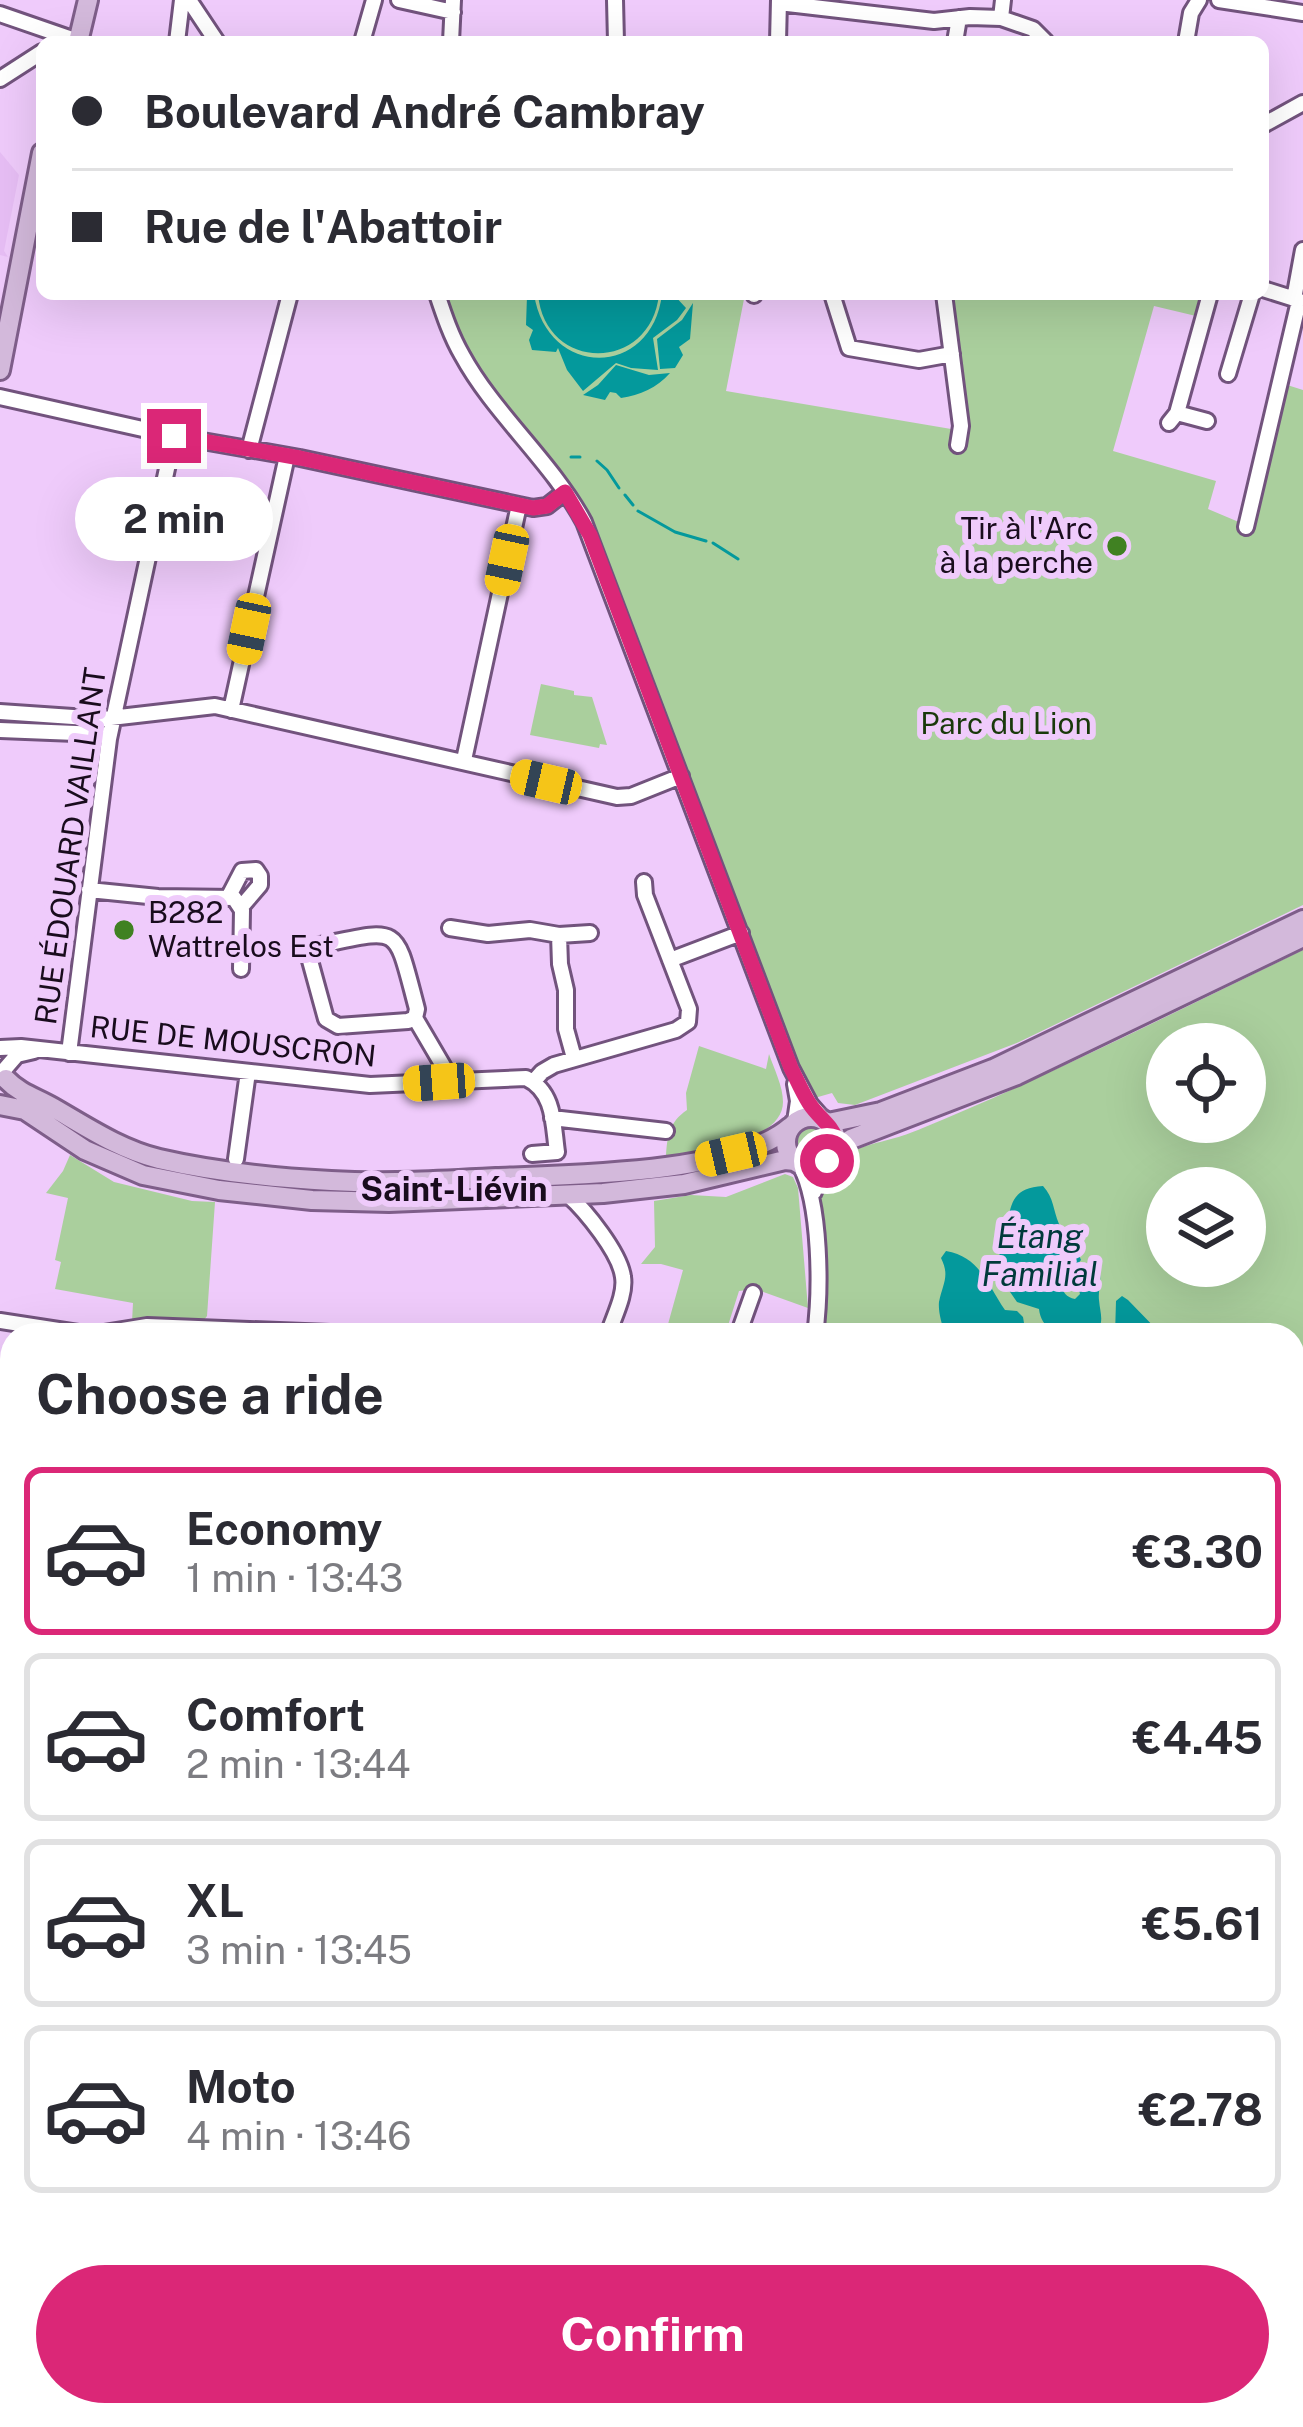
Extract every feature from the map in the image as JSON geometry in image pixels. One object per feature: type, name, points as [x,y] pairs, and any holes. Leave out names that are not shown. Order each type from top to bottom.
[{"type":"main road","points":[[79,36],[88,0]]},
{"type":"main road","points":[[0,370],[36,185]]},
{"type":"main road","points":[[0,350],[9,320]]},
{"type":"main road","points":[[3,1070],[19,1091],[101,1137],[141,1154],[234,1172],[388,1183],[657,1168],[731,1154],[772,1140],[808,1117],[826,1122],[881,1112],[975,1076],[1303,920]]},
{"type":"main road","points":[[3,1070],[0,1104],[30,1112],[76,1145],[121,1167],[166,1180],[219,1190],[351,1202],[603,1193],[684,1184],[785,1160],[814,1167],[851,1139],[1017,1075],[1303,937]]},
{"type":"main road","points":[[826,1122],[834,1133],[831,1155]]},
{"type":"main road","points":[[793,1125],[785,1145],[797,1163]]},
{"type":"street","points":[[178,36],[186,0]]},
{"type":"street","points":[[186,0],[213,36]]},
{"type":"street","points":[[364,36],[374,0]]},
{"type":"street","points":[[399,0],[453,6],[452,36]]},
{"type":"street","points":[[615,0],[616,36]]},
{"type":"street","points":[[1001,18],[1004,0]]},
{"type":"street","points":[[1187,36],[1199,0]]},
{"type":"street","points":[[1220,0],[1303,13]]},
{"type":"street","points":[[778,36],[779,2],[934,21],[1001,18],[1033,28],[1040,36]]},
{"type":"street","points":[[0,14],[62,36]]},
{"type":"street","points":[[956,36],[959,18]]},
{"type":"street","points":[[28,23],[39,36]]},
{"type":"street","points":[[0,79],[36,56]]},
{"type":"street","points":[[1269,122],[1303,104]]},
{"type":"street","points":[[1246,527],[1299,300],[1303,250]]},
{"type":"street","points":[[1269,291],[1299,300]]},
{"type":"street","points":[[249,450],[288,300]]},
{"type":"street","points":[[439,300],[468,365],[584,522],[791,1068],[798,1096],[793,1125]]},
{"type":"street","points":[[834,300],[849,348],[919,360],[952,354]]},
{"type":"street","points":[[945,300],[962,426],[958,445]]},
{"type":"street","points":[[1207,422],[1173,418],[1208,300]]},
{"type":"street","points":[[1228,374],[1250,300]]},
{"type":"street","points":[[0,397],[519,506],[543,508],[565,492]]},
{"type":"street","name":"RUE ÉDOUARD VAILLANT","points":[[69,1053],[109,739],[174,436]]},
{"type":"street","points":[[231,710],[287,456]]},
{"type":"street","points":[[464,760],[519,506]]},
{"type":"street","points":[[0,712],[113,718],[209,706],[617,797],[681,776]]},
{"type":"street","points":[[25,731],[28,714]]},
{"type":"street","points":[[0,730],[101,734],[109,739]]},
{"type":"street","points":[[532,1154],[557,1152],[547,1097],[534,1081],[547,1068],[676,1030],[689,1018],[644,882]]},
{"type":"street","points":[[89,890],[235,901],[241,970]]},
{"type":"street","points":[[450,928],[488,934],[590,933]]},
{"type":"street","points":[[670,960],[740,933]]},
{"type":"street","points":[[415,1018],[338,1027],[328,1022],[310,950],[377,934],[393,938],[401,948],[417,1009],[415,1018],[452,1081]]},
{"type":"street","points":[[559,935],[566,1029],[574,1058]]},
{"type":"street","name":"RUE DE MOUSCRON","points":[[0,1048],[370,1085],[510,1077],[534,1081]]},
{"type":"street","points":[[3,1070],[21,1053],[39,1051]]},
{"type":"street","points":[[791,1068],[810,1104],[826,1122]]},
{"type":"street","points":[[236,1160],[248,1072]]},
{"type":"street","points":[[552,1118],[666,1131]]},
{"type":"street","points":[[813,1215],[817,1179],[831,1155]]},
{"type":"street","points":[[797,1163],[808,1184],[813,1215],[820,1291],[816,1323]]},
{"type":"street","points":[[594,1224],[594,1207],[603,1193]]},
{"type":"street","points":[[568,1195],[594,1224],[623,1276],[612,1323]]},
{"type":"street","points":[[742,1323],[753,1294]]},
{"type":"shaded area","points":[[0,152],[19,175],[4,251],[8,257],[0,255]]},
{"type":"green space","name":"Parc du Lion","points":[[443,300],[744,300],[726,391],[963,431],[952,300],[1201,300],[1196,316],[1154,306],[1113,451],[1216,481],[1208,509],[1253,528],[1284,384],[1303,390],[1303,905],[1019,1042],[855,1105],[838,1103],[832,1093],[811,1099],[579,504],[468,356]]},
{"type":"green space","points":[[541,684],[592,697],[607,745],[599,748],[530,735]]},
{"type":"green space","points":[[1303,950],[1303,1323],[821,1323],[818,1187],[827,1172],[848,1153],[918,1130],[1146,1026],[1146,1143],[1266,1143],[1266,1023],[1153,1023]]},
{"type":"green space","points":[[699,1046],[766,1069],[769,1054],[783,1096],[779,1116],[769,1127],[736,1143],[666,1157],[670,1130],[687,1110],[686,1093]]},
{"type":"green space","points":[[810,1123],[823,1129],[829,1142],[823,1155],[810,1161],[797,1155],[791,1142],[797,1129]]},
{"type":"green space","points":[[70,1155],[114,1182],[215,1202],[207,1316],[202,1323],[132,1322],[133,1303],[55,1289],[61,1262],[55,1260],[68,1198],[46,1193]]},
{"type":"green space","points":[[785,1174],[793,1177],[798,1188],[808,1308],[755,1289],[739,1291],[729,1323],[668,1323],[683,1270],[641,1264],[655,1247],[654,1201],[691,1195],[726,1197]]},
{"type":"water","points":[[527,300],[536,300],[543,322],[558,342],[578,354],[599,358],[621,354],[640,342],[654,322],[660,300],[679,300],[686,308],[653,338],[658,370],[616,363],[583,391],[558,348],[556,352],[532,350],[533,330],[526,325]]},
{"type":"water","points":[[540,300],[657,300],[652,320],[638,338],[619,350],[577,350],[545,320]]},
{"type":"water","points":[[693,303],[690,339],[679,347],[683,355],[675,368],[660,369],[657,339],[682,320]]},
{"type":"water","points":[[616,365],[649,375],[670,373],[654,387],[628,397],[610,392],[605,400],[583,395]]},
{"type":"water","name":"Étang Familial","points":[[1043,1186],[1081,1260],[1061,1283],[1067,1296],[1075,1299],[1099,1271],[1100,1323],[1044,1323],[1039,1309],[1017,1302],[1008,1289],[1010,1278],[998,1248],[1014,1200],[1029,1188]]},
{"type":"water","name":"Étang Familial","points":[[946,1251],[975,1265],[1005,1310],[1017,1311],[1024,1323],[941,1323],[939,1306],[945,1275],[941,1258]]},
{"type":"water","points":[[1122,1296],[1150,1323],[1115,1323],[1116,1301]]},
{"type":"waterway","points":[[571,457],[580,457]]},
{"type":"waterway","points":[[597,461],[619,488]]},
{"type":"waterway","points":[[625,495],[633,505]]},
{"type":"waterway","points":[[638,511],[675,532],[706,541]]},
{"type":"waterway","points":[[713,543],[738,559]]},
{"type":"place","name":"Tir à l'Arc à la perche","points":[[1117,546]]},
{"type":"place","name":"B282 Wattrelos Est","points":[[124,930]]},
{"type":"district","name":"Saint-Liévin","points":[[454,1189]]},
{"type":"route","points":[[174,436],[538,509],[565,492],[590,535],[791,1068],[810,1104],[834,1133],[835,1148],[827,1161]]}]
